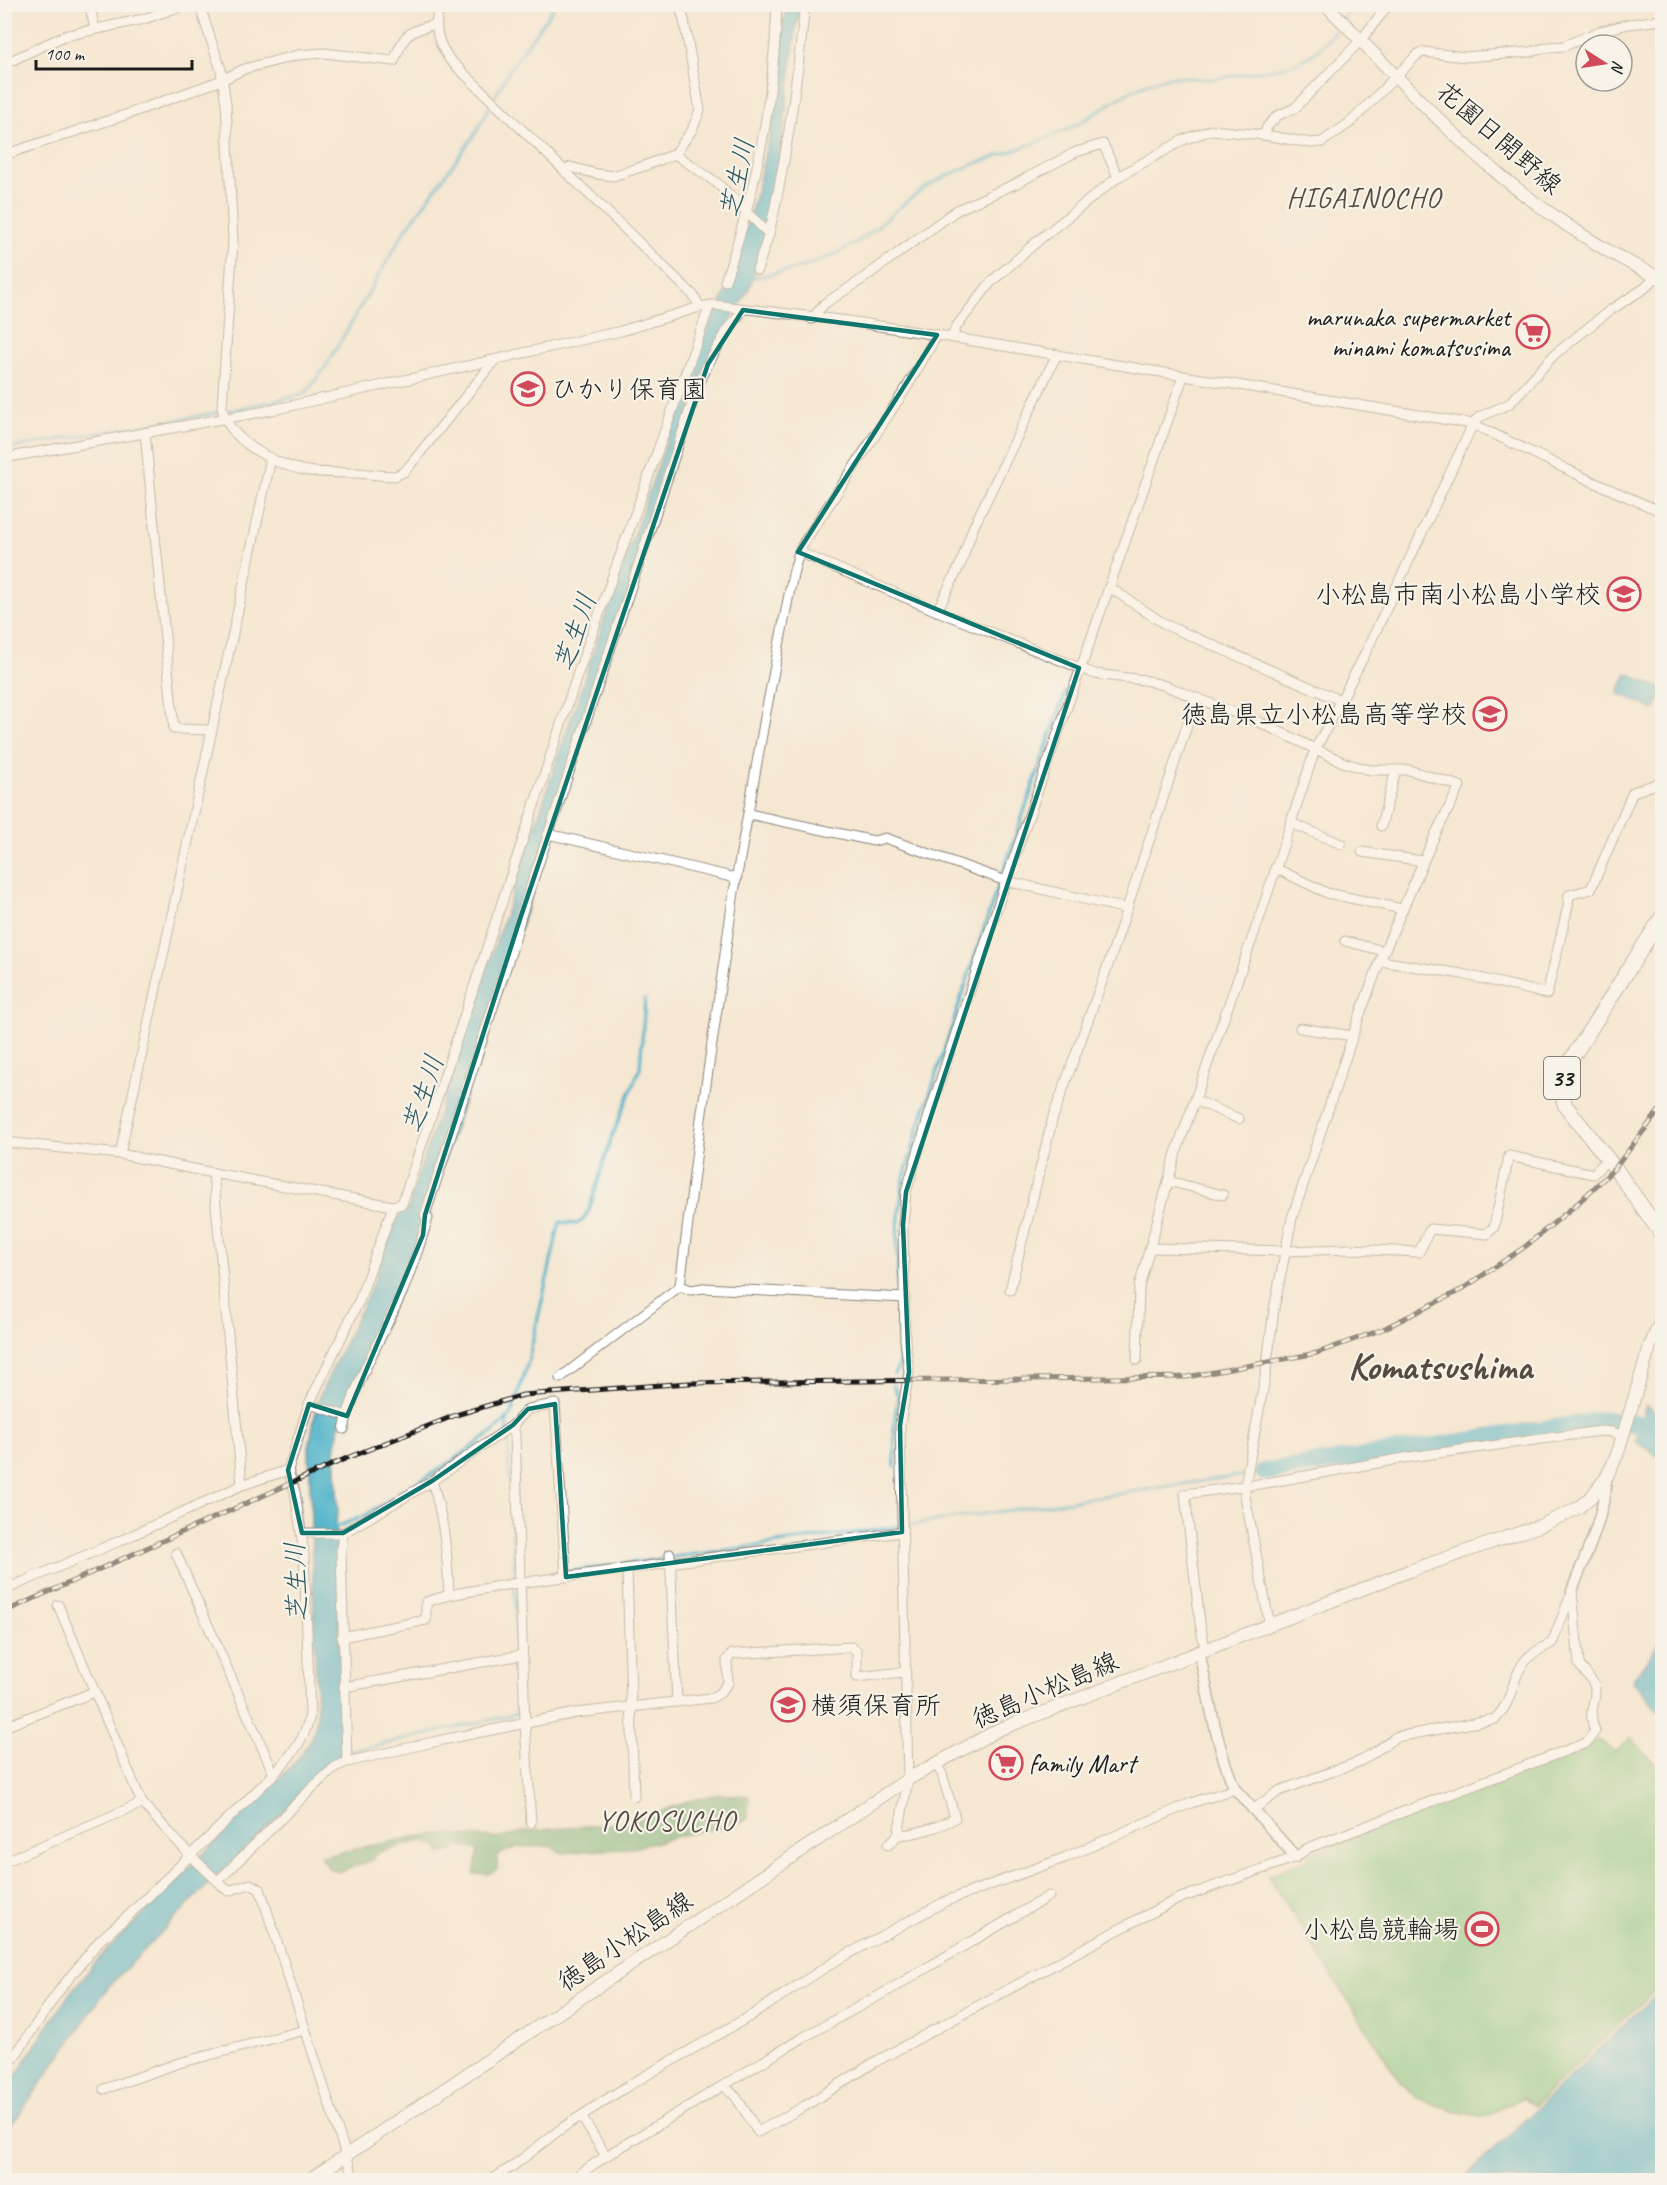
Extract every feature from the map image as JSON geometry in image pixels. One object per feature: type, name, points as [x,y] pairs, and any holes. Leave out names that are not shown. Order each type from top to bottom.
[{"type":"main road","name":"花園日開野線","points":[[1325,4],[1481,159],[1539,205],[1602,246],[1661,276]]},
{"type":"main road","name":"33","points":[[1662,917],[1567,1066],[1562,1079],[1561,1092],[1565,1105],[1608,1159],[1662,1235]]},
{"type":"main road","name":"徳島小松島線","points":[[309,2181],[908,1779],[998,1730],[1410,1571],[1542,1525],[1578,1508],[1592,1496],[1606,1478],[1617,1455],[1650,1346],[1662,1318]]},
{"type":"street","points":[[89,4],[95,28]]},
{"type":"street","points":[[4,64],[63,36],[144,19],[187,4]]},
{"type":"street","points":[[199,4],[220,69],[226,104],[233,240],[223,414],[238,436],[271,458],[305,471],[395,476],[404,472],[411,464],[495,359]]},
{"type":"street","points":[[440,4],[436,35],[441,48],[450,60],[697,301],[741,310],[848,321],[952,337],[1473,424],[1591,481],[1662,512]]},
{"type":"street","points":[[566,172],[570,167],[613,176],[675,154],[692,130],[700,110],[679,4]]},
{"type":"street","points":[[725,281],[747,214],[764,135],[775,51],[777,4]]},
{"type":"street","points":[[757,270],[777,199],[796,90],[805,4]]},
{"type":"street","points":[[1264,135],[1267,127],[1277,116],[1295,108],[1361,40],[1389,4]]},
{"type":"street","points":[[952,337],[956,327],[991,282],[1040,239],[1118,177],[1183,140],[1211,130],[1264,135],[1311,143],[1322,142],[1351,122],[1418,54],[1425,52],[1465,57],[1530,52],[1564,45],[1600,31],[1629,24],[1662,20]]},
{"type":"street","points":[[4,155],[105,122],[222,80],[244,69],[298,55],[324,53],[393,61],[406,35],[414,30],[436,24]]},
{"type":"street","points":[[812,319],[824,304],[957,210],[1076,152],[1102,144],[1118,177]]},
{"type":"street","points":[[675,154],[717,183],[768,233]]},
{"type":"street","points":[[1137,1360],[1138,1287],[1168,1181],[1315,750],[1342,701],[1473,424],[1479,417],[1509,404],[1554,355],[1609,312],[1661,276]]},
{"type":"street","points":[[4,458],[145,433],[223,414],[621,331],[697,301]]},
{"type":"street","points":[[4,1142],[120,1154],[393,1206],[402,1204],[579,670],[712,305]]},
{"type":"street","points":[[344,1429],[345,1415],[403,1289],[423,1235],[428,1218],[425,1215],[548,834],[697,389],[708,364],[741,310]]},
{"type":"street","points":[[560,1378],[680,1286],[736,878],[766,712],[799,552],[907,387],[938,335]]},
{"type":"street","points":[[937,611],[961,563],[973,528],[1057,354]]},
{"type":"street","points":[[888,1845],[898,1835],[908,1779],[900,1425],[909,1372],[901,1298],[906,1192],[1002,880],[1183,377]]},
{"type":"street","points":[[145,433],[174,729],[212,729]]},
{"type":"street","points":[[120,1154],[271,458]]},
{"type":"street","points":[[799,552],[1079,668],[1095,674],[1144,680],[1196,698],[1261,723],[1345,763],[1370,770],[1409,770],[1460,786],[1384,951],[1292,1218],[1274,1309],[1245,1496],[1270,1626]]},
{"type":"street","points":[[1109,587],[1166,625],[1342,701]]},
{"type":"street","points":[[1010,1290],[1053,1117],[1127,909],[1196,698]]},
{"type":"street","points":[[1380,826],[1396,770]]},
{"type":"street","points":[[1380,962],[1462,974],[1547,994],[1569,895],[1591,889],[1634,792],[1662,782]]},
{"type":"street","points":[[749,814],[874,841],[885,838],[1002,880],[1127,909]]},
{"type":"street","points":[[1291,823],[1341,844]]},
{"type":"street","points":[[548,834],[736,878]]},
{"type":"street","points":[[1362,852],[1424,861]]},
{"type":"street","points":[[1275,868],[1327,893],[1402,909]]},
{"type":"street","points":[[1344,940],[1384,951]]},
{"type":"street","points":[[1300,1028],[1353,1036]]},
{"type":"street","points":[[1195,1100],[1239,1119]]},
{"type":"street","points":[[1150,1248],[1285,1251],[1349,1249],[1419,1252],[1430,1229],[1487,1234],[1491,1232],[1509,1156],[1593,1174],[1608,1159]]},
{"type":"street","points":[[213,1173],[242,1485]]},
{"type":"street","points":[[1168,1181],[1223,1195]]},
{"type":"street","points":[[4,2072],[58,1992],[100,1940],[192,1857],[274,1774],[294,1752],[306,1733],[310,1715],[304,1534],[288,1470],[311,1404],[359,1301],[393,1206]]},
{"type":"street","points":[[680,1286],[691,1290],[703,1288],[901,1298]]},
{"type":"street","points":[[311,1404],[345,1415]]},
{"type":"street","points":[[304,1534],[341,1533],[432,1481],[513,1425],[528,1409],[555,1404],[565,1574]]},
{"type":"street","points":[[513,1425],[518,1656],[531,1823]]},
{"type":"street","points":[[1296,1857],[1235,1789],[1229,1775],[1219,1738],[1202,1650],[1185,1494],[1410,1457],[1599,1431],[1624,1435]]},
{"type":"street","points":[[4,1590],[242,1485],[288,1470]]},
{"type":"street","points":[[1254,1809],[1279,1791],[1362,1761],[1396,1737],[1495,1719],[1505,1709],[1522,1663],[1552,1643],[1601,1513],[1606,1496],[1606,1478]]},
{"type":"street","points":[[432,1481],[440,1507],[448,1554],[449,1595]]},
{"type":"street","points":[[342,1637],[426,1620],[426,1602],[449,1595],[565,1574],[902,1528]]},
{"type":"street","points":[[341,1533],[347,1760]]},
{"type":"street","points":[[176,1553],[274,1774]]},
{"type":"street","points":[[671,1559],[677,1702]]},
{"type":"street","points":[[622,1567],[634,1797]]},
{"type":"street","points":[[724,2086],[736,2097],[758,2132],[876,2062],[1178,1899],[1296,1857],[1308,1848],[1586,1743],[1595,1731],[1591,1720],[1595,1688],[1593,1681],[1582,1671],[1579,1664],[1572,1591]]},
{"type":"street","points":[[58,1605],[142,1803],[192,1857],[228,1891],[250,1884],[260,1889],[354,2181]]},
{"type":"street","points":[[216,1880],[314,1785],[347,1760],[576,1713],[711,1698],[720,1693],[728,1683],[727,1660],[732,1654],[851,1647],[856,1651],[857,1677],[904,1672]]},
{"type":"street","points":[[344,1687],[518,1656]]},
{"type":"street","points":[[4,1727],[94,1692]]},
{"type":"street","points":[[898,1835],[907,1835],[956,1818],[942,1774],[936,1764]]},
{"type":"street","points":[[491,2181],[581,2116],[690,2049],[752,2014],[837,1960],[946,1902],[1064,1858],[1191,1803],[1235,1789]]},
{"type":"street","points":[[4,1862],[142,1803]]},
{"type":"street","points":[[571,2181],[606,2156],[804,2037],[889,1990],[1048,1896]]},
{"type":"street","points":[[104,2089],[179,2063],[305,2030]]},
{"type":"street","points":[[581,2116],[606,2156]]},
{"type":"highlighted area","points":[[743,310],[937,335],[798,552],[1079,668],[906,1192],[903,1225],[909,1372],[900,1425],[902,1532],[566,1577],[555,1404],[528,1409],[513,1425],[432,1481],[343,1533],[302,1533],[288,1470],[309,1404],[347,1416],[423,1235],[425,1215],[521,916],[708,364]]},
{"type":"green space","name":"小松島競輪場","points":[[1631,1738],[1662,1771],[1662,1983],[1534,2106],[1523,2097],[1485,2117],[1453,2111],[1418,2098],[1401,2083],[1268,1876],[1307,1859],[1312,1853],[1599,1740],[1615,1752]]},
{"type":"green space","points":[[719,1794],[749,1796],[748,1819],[733,1826],[691,1833],[633,1848],[562,1853],[550,1846],[517,1847],[498,1855],[497,1869],[488,1874],[474,1874],[478,1850],[458,1845],[454,1851],[440,1853],[438,1846],[421,1841],[379,1852],[372,1860],[338,1872],[328,1868],[321,1856],[435,1834],[497,1838],[528,1831],[633,1822],[688,1801]]},
{"type":"water","points":[[783,5],[803,6],[797,21],[777,183],[764,241],[749,289],[704,367],[425,1219],[399,1290],[340,1421],[335,1451],[342,1759],[320,1776],[109,1986],[5,2132],[5,2092],[70,1993],[103,1954],[296,1761],[314,1729],[317,1717],[309,1448],[320,1395],[374,1281],[398,1216],[408,1211],[413,1190],[611,599],[703,338],[730,283],[756,194],[769,135],[785,13]]},
{"type":"water","points":[[1627,673],[1662,689],[1655,710],[1618,693]]},
{"type":"water","points":[[1646,1405],[1662,1416],[1662,1459],[1635,1441]]},
{"type":"water","points":[[1662,1639],[1662,1714],[1632,1681]]},
{"type":"water","points":[[1662,1989],[1662,2180],[1463,2179]]},
{"type":"waterway","points":[[4,449],[233,410],[305,394],[326,366],[404,232],[475,134],[510,69],[556,4]]},
{"type":"waterway","points":[[1344,18],[1352,4]]},
{"type":"waterway","points":[[751,278],[804,266],[842,251],[874,230],[912,197],[933,183],[965,168],[1064,131],[1143,85],[1170,77],[1209,79],[1290,65],[1312,55],[1322,47],[1340,24]]},
{"type":"waterway","points":[[894,1374],[900,1364],[897,1236],[903,1182],[993,901],[1066,691]]},
{"type":"waterway","points":[[336,1527],[364,1516],[446,1465],[492,1433],[511,1415],[527,1366],[560,1222],[576,1224],[582,1221],[589,1210],[611,1139],[640,1068],[645,999]]},
{"type":"waterway","points":[[893,1385],[898,1396],[894,1425],[895,1466]]},
{"type":"waterway","points":[[349,1752],[516,1714],[518,1711],[515,1580],[507,1420]]},
{"type":"waterway","points":[[1264,1472],[1605,1420],[1646,1425]]},
{"type":"waterway","points":[[1250,1474],[1264,1472]]},
{"type":"waterway","points":[[549,1574],[896,1527],[1244,1475]]},
{"type":"railway","points":[[4,1612],[347,1458],[456,1415],[523,1395],[689,1383],[1187,1377],[1317,1353],[1383,1329],[1461,1290],[1526,1246],[1578,1203],[1615,1168],[1662,1107]]},
{"type":"place","name":"marunaka supermarket minami komatsusima","points":[[1533,332]]},
{"type":"place","name":"ひかり保育園","points":[[528,389]]},
{"type":"place","name":"小松島市南小松島小学校","points":[[1624,594]]},
{"type":"place","name":"徳島県立小松島高等学校","points":[[1490,714]]},
{"type":"place","name":"横須保育所","points":[[788,1705]]},
{"type":"place","name":"family Mart","points":[[1006,1763]]},
{"type":"place","name":"小松島競輪場","points":[[1482,1929]]},
{"type":"district","name":"HIGAINOCHO","points":[[1364,197]]},
{"type":"district","name":"Komatsushima","points":[[1440,1366]]},
{"type":"district","name":"YOKOSUCHO","points":[[667,1820]]},
{"type":"water label","name":"芝生川","points":[[737,178]]},
{"type":"water label","name":"芝生川","points":[[575,632]]},
{"type":"water label","name":"芝生川","points":[[423,1094]]},
{"type":"water label","name":"芝生川","points":[[296,1582]]}]
